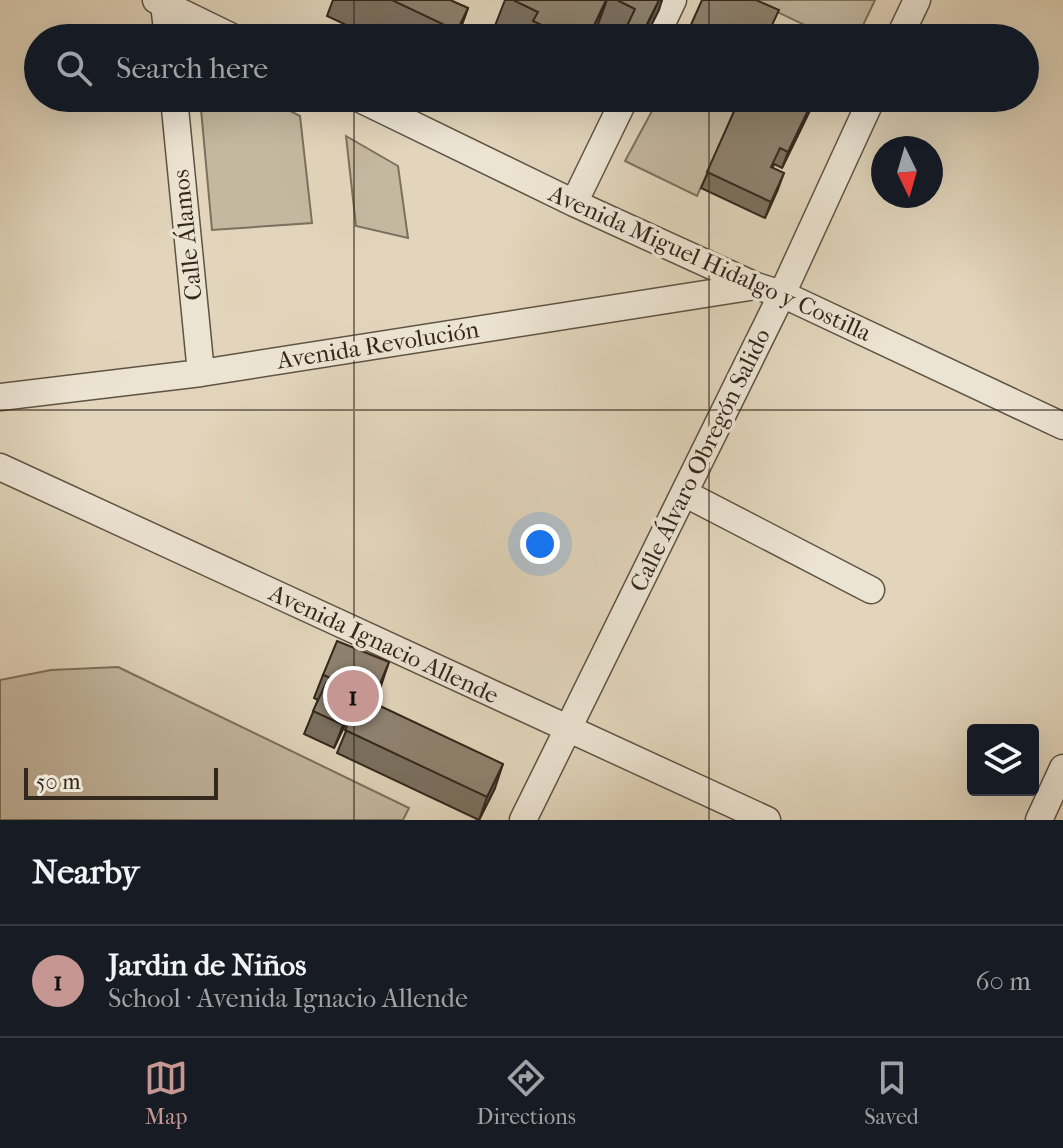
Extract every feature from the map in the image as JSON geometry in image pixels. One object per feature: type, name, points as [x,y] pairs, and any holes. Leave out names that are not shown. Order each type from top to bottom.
[{"type":"street","points":[[662,24],[673,0]]},
{"type":"street","points":[[906,24],[917,0]]},
{"type":"street","points":[[160,2],[165,24]]},
{"type":"street","points":[[160,2],[205,24]]},
{"type":"street","name":"Calle Álamos","points":[[175,112],[201,373]]},
{"type":"street","name":"Avenida Miguel Hidalgo y Costilla","points":[[387,112],[574,203],[756,286],[782,294],[1063,426]]},
{"type":"street","points":[[574,203],[618,112]]},
{"type":"street","name":"Calle Álvaro Obregón Salido","points":[[523,820],[782,294],[866,112]]},
{"type":"street","name":"Avenida Revolución","points":[[0,397],[201,373],[756,286]]},
{"type":"street","name":"Avenida Ignacio Allende","points":[[0,467],[767,820]]},
{"type":"street","points":[[684,493],[871,590]]},
{"type":"street","points":[[1039,820],[1063,768]]},
{"type":"shaded area","points":[[752,0],[875,0],[864,24],[803,24]]},
{"type":"shaded area","points":[[201,112],[292,112],[300,116],[312,223],[212,230]]},
{"type":"shaded area","points":[[651,112],[735,112],[697,196],[625,161]]},
{"type":"shaded area","points":[[346,136],[398,166],[408,238],[356,226]]},
{"type":"shaded area","points":[[118,667],[409,808],[403,820],[0,820],[0,680],[51,670]]},
{"type":"building","points":[[392,0],[450,0],[468,8],[460,24],[442,24]]},
{"type":"building","points":[[513,0],[606,0],[595,24],[539,24],[533,21],[538,12]]},
{"type":"building","points":[[617,0],[659,0],[647,24],[628,24],[635,9]]},
{"type":"building","points":[[702,0],[756,0],[779,10],[772,24],[691,24]]},
{"type":"building","points":[[734,112],[807,112],[788,152],[780,148],[771,167],[784,173],[771,202],[707,172]]},
{"type":"building","points":[[337,641],[389,662],[375,696],[323,675]]},
{"type":"building","points":[[326,683],[356,698],[343,725],[313,711]]},
{"type":"building","points":[[361,697],[503,764],[487,797],[345,730]]},
{"type":"place","name":"Jardin de Niños","points":[[353,696]]}]
